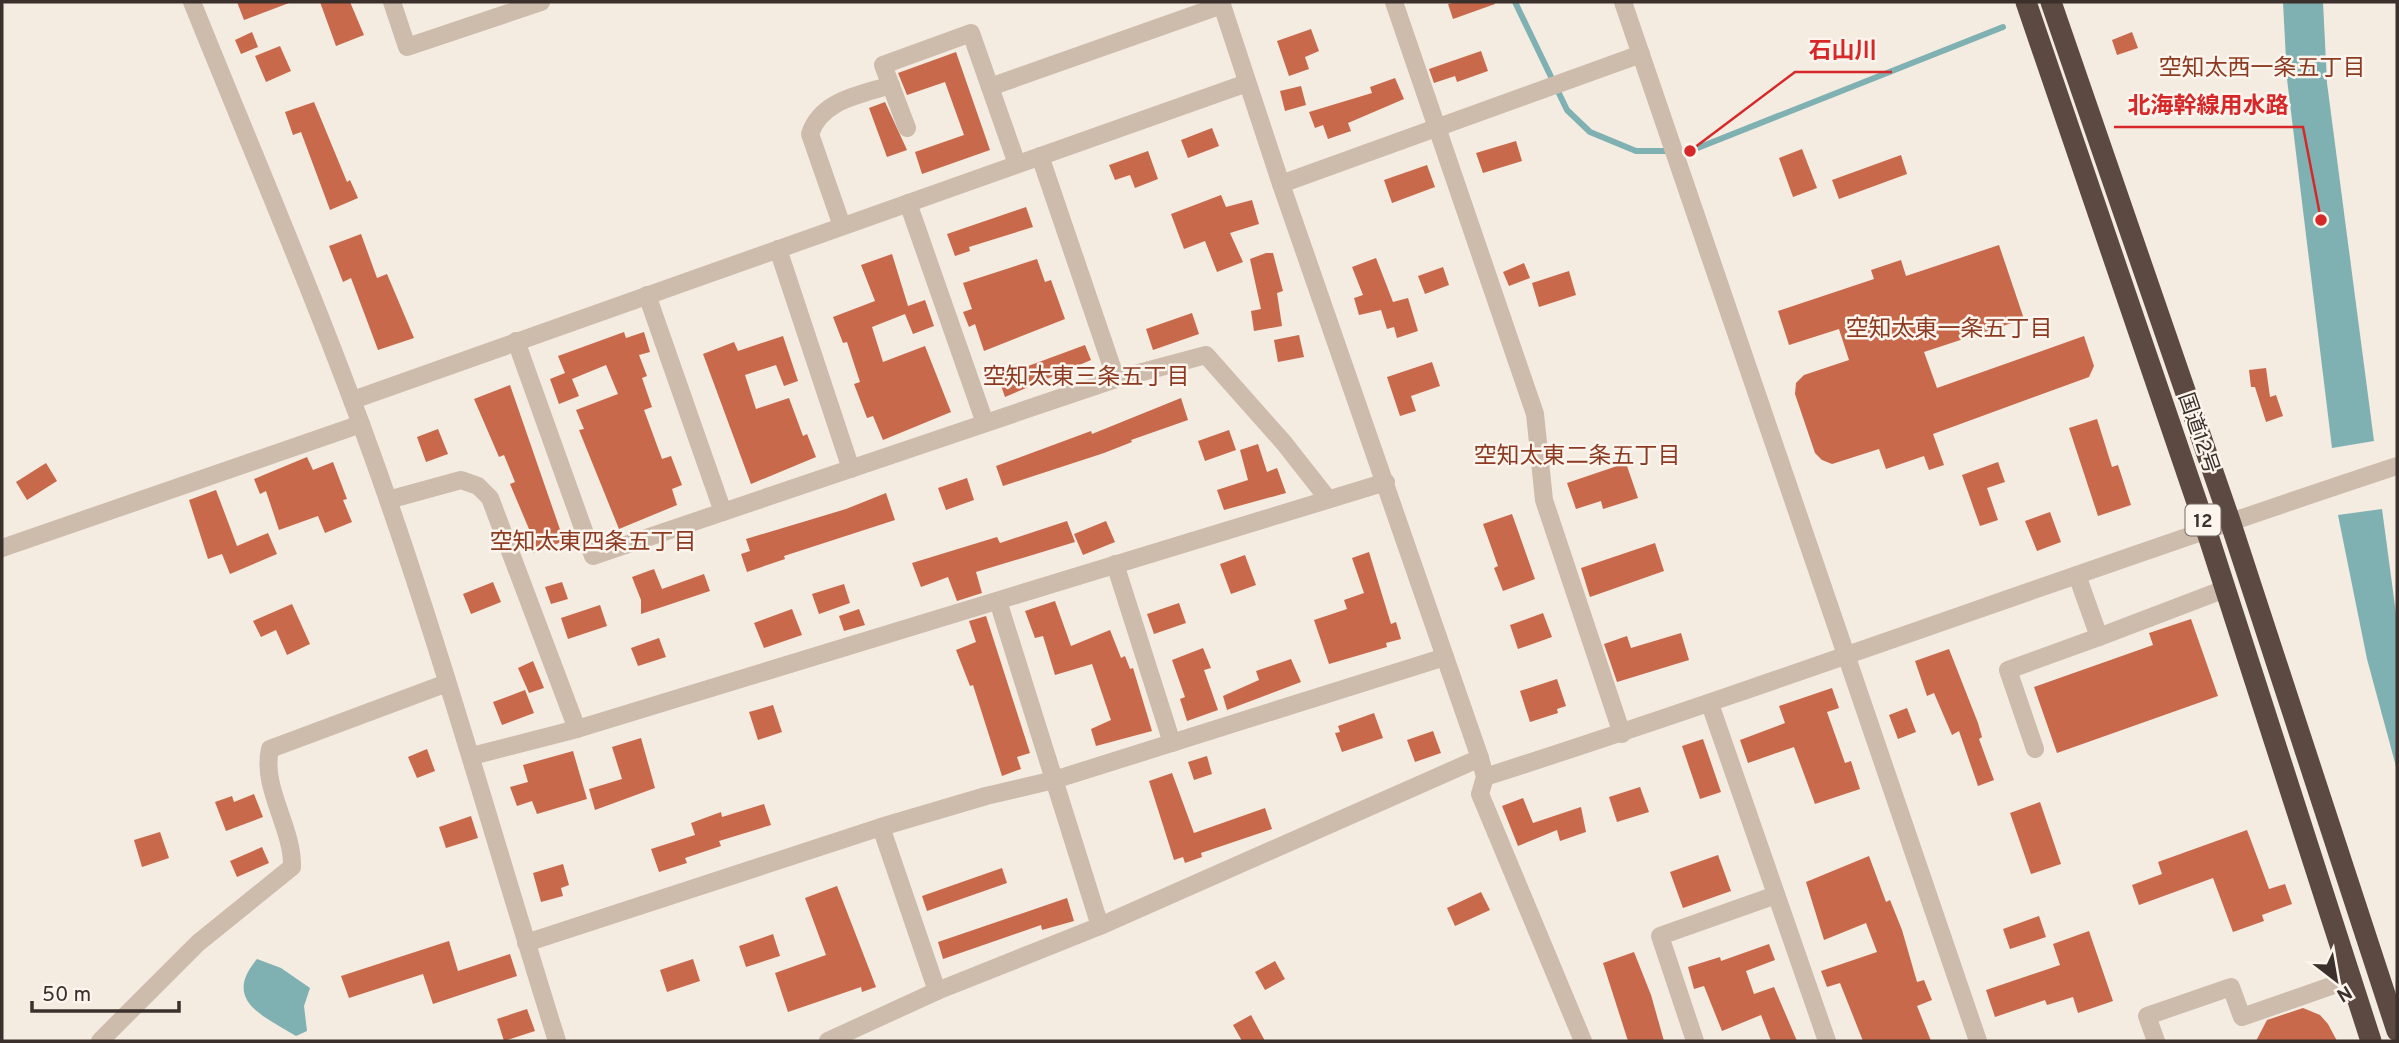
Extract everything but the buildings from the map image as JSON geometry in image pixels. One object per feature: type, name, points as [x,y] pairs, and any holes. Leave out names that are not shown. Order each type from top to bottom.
[{"type":"highway","name":"国道12号","points":[[2026,2],[2206,529],[2371,1041]]},
{"type":"highway","name":"国道12号","points":[[2052,2],[2230,521],[2397,1031]]},
{"type":"street","points":[[192,2],[353,400],[472,756],[557,1041]]},
{"type":"street","points":[[392,2],[407,47],[541,2]]},
{"type":"street","points":[[1394,2],[1535,414],[1544,500],[1622,733]]},
{"type":"street","points":[[1623,2],[1978,1041]]},
{"type":"street","points":[[990,87],[1221,3],[1280,184],[1480,758],[1485,778],[1480,794],[1583,1041]]},
{"type":"street","points":[[907,128],[883,65],[971,33],[1017,164]]},
{"type":"street","points":[[1280,184],[1641,54]]},
{"type":"street","points":[[353,400],[1247,83]]},
{"type":"street","points":[[842,226],[810,134],[815,119],[833,104],[891,85]]},
{"type":"street","points":[[1040,156],[1116,380]]},
{"type":"street","points":[[908,203],[985,423]]},
{"type":"street","points":[[778,248],[851,469]]},
{"type":"street","points":[[647,295],[723,512]]},
{"type":"street","points":[[516,341],[593,556],[1116,380],[1206,355],[1284,443],[1328,499]]},
{"type":"street","points":[[2,548],[361,424]]},
{"type":"street","points":[[1485,778],[1710,704],[2206,529],[2397,466]]},
{"type":"street","points":[[388,500],[461,480],[478,486],[490,498],[577,729]]},
{"type":"street","points":[[472,756],[577,729],[1386,482]]},
{"type":"street","points":[[1115,564],[1172,743]]},
{"type":"street","points":[[2077,575],[2099,637]]},
{"type":"street","points":[[2035,749],[2008,670],[2225,589]]},
{"type":"street","points":[[998,601],[1100,926]]},
{"type":"street","points":[[526,943],[881,827],[986,796],[1054,780],[1445,657]]},
{"type":"street","points":[[100,1041],[198,943],[292,867],[293,850],[266,766],[270,749],[447,683]]},
{"type":"street","points":[[1710,704],[1826,1041]]},
{"type":"street","points":[[828,1041],[937,991],[1100,926],[1480,758]]},
{"type":"street","points":[[881,827],[937,991]]},
{"type":"street","points":[[1695,1041],[1660,936],[1776,895]]},
{"type":"street","points":[[2156,1041],[2147,1016],[2231,987],[2242,1017],[2351,979]]},
{"type":"water","points":[[2283,2],[2323,2],[2327,83],[2374,441],[2332,448],[2287,79]]},
{"type":"water","points":[[2382,509],[2397,621],[2397,770],[2367,659],[2338,515]]},
{"type":"water","points":[[257,959],[281,968],[310,988],[304,1006],[307,1031],[296,1036],[260,1014],[251,1005],[245,996],[244,986],[247,973]]},
{"type":"waterway","points":[[1515,2],[1567,110],[1590,132],[1636,151],[1690,151],[2003,27]]},
{"type":"place","name":"石山川","points":[[1690,151]]},
{"type":"place","name":"北海幹線用水路","points":[[2321,220]]},
{"type":"district","name":"空知太西一条五丁目","points":[[2262,67]]},
{"type":"district","name":"空知太東一条五丁目","points":[[1949,328]]},
{"type":"district","name":"空知太東三条五丁目","points":[[1086,376]]},
{"type":"district","name":"空知太東二条五丁目","points":[[1577,455]]},
{"type":"district","name":"空知太東四条五丁目","points":[[593,541]]}]
